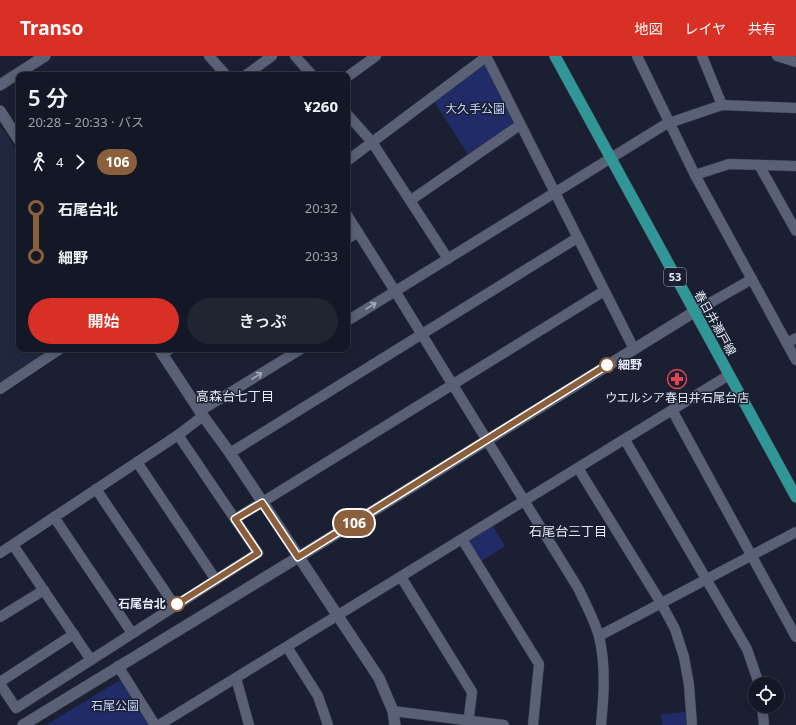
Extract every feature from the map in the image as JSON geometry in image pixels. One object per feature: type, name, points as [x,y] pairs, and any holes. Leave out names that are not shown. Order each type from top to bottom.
[{"type":"main road","name":"春日井瀬戸線","points":[[555,56],[796,497]]},
{"type":"street","points":[[20,72],[45,56]]},
{"type":"street","points":[[209,56],[223,72]]},
{"type":"street","points":[[250,72],[272,56]]},
{"type":"street","points":[[295,56],[309,72]]},
{"type":"street","points":[[350,75],[376,56]]},
{"type":"street","points":[[637,56],[695,175],[752,279],[791,340],[796,360]]},
{"type":"street","points":[[702,56],[722,106]]},
{"type":"street","points":[[777,56],[796,62]]},
{"type":"street","points":[[350,159],[486,57],[634,348]]},
{"type":"street","points":[[0,85],[16,75]]},
{"type":"street","points":[[350,319],[670,123],[722,106],[796,108]]},
{"type":"street","points":[[0,111],[16,135]]},
{"type":"street","points":[[350,117],[372,142],[448,258]]},
{"type":"street","points":[[411,200],[520,125]]},
{"type":"street","points":[[695,175],[729,164],[796,166]]},
{"type":"street","points":[[759,166],[796,231]]},
{"type":"street","points":[[350,220],[578,588],[589,611],[598,636],[603,667],[604,689],[601,725]]},
{"type":"street","points":[[350,237],[358,232]]},
{"type":"street","points":[[230,453],[577,238]]},
{"type":"street","points":[[23,725],[298,557],[634,348],[752,279]]},
{"type":"street","points":[[235,519],[604,291]]},
{"type":"street","points":[[0,389],[56,352]]},
{"type":"street","points":[[165,352],[202,414],[230,453],[379,678],[393,711],[395,725]]},
{"type":"street","points":[[0,553],[178,435],[202,414],[296,352]]},
{"type":"street","points":[[159,725],[729,375]]},
{"type":"street","points":[[672,410],[796,637]]},
{"type":"street","points":[[74,634],[0,683],[16,708],[258,553],[178,435]]},
{"type":"street","points":[[625,440],[747,649],[757,677]]},
{"type":"street","points":[[136,462],[216,580]]},
{"type":"street","points":[[578,468],[661,603],[675,629],[684,657],[692,725]]},
{"type":"street","points":[[96,489],[175,606]]},
{"type":"street","points":[[54,517],[132,633]]},
{"type":"street","points":[[598,636],[796,532]]},
{"type":"street","points":[[462,539],[538,664],[533,725]]},
{"type":"street","points":[[13,544],[91,660]]},
{"type":"street","points":[[401,577],[472,692],[468,723]]},
{"type":"street","points":[[0,617],[44,590]]},
{"type":"street","points":[[287,647],[318,696],[328,725]]},
{"type":"street","points":[[118,666],[155,725]]},
{"type":"street","points":[[236,678],[249,725]]},
{"type":"street","points":[[393,711],[468,723],[504,725]]},
{"type":"street","points":[[763,713],[764,725]]},
{"type":"shaded area","points":[[0,126],[16,150],[16,352],[48,352],[0,384]]},
{"type":"green space","name":"大久手公園","points":[[482,64],[486,65],[514,121],[514,125],[469,156],[434,101]]},
{"type":"green space","points":[[492,525],[505,546],[480,562],[468,543],[469,539]]},
{"type":"green space","name":"石尾公園","points":[[122,679],[150,725],[46,725]]},
{"type":"green space","points":[[687,712],[688,725],[662,725],[661,714]]},
{"type":"bus line","name":"106","points":[[177,604],[258,553],[235,519],[262,503],[298,557],[607,365]]},
{"type":"place","name":"細野","points":[[607,365]]},
{"type":"place","name":"ウエルシア春日井石尾台店","points":[[677,379]]},
{"type":"place","name":"石尾台北","points":[[177,604]]},
{"type":"district","name":"高森台七丁目","points":[[235,396]]},
{"type":"district","name":"石尾台三丁目","points":[[568,531]]}]
